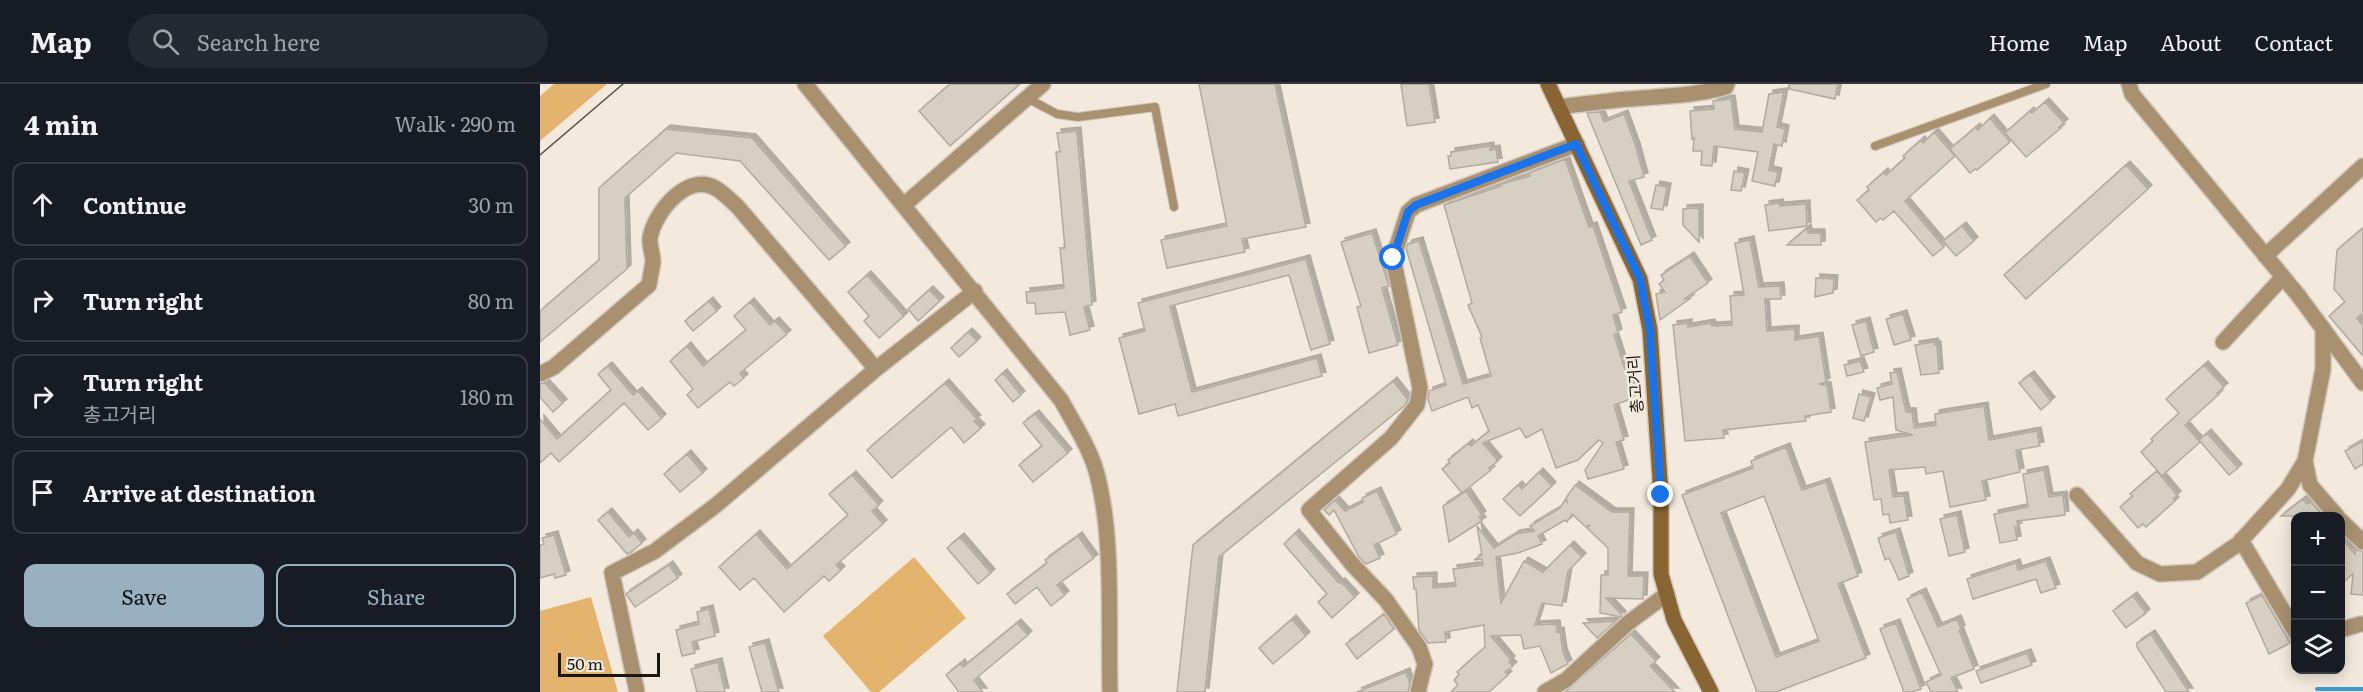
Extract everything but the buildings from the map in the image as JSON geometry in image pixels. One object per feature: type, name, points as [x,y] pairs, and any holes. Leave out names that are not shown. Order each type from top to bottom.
[{"type":"street","points":[[805,84],[1061,400],[1083,442],[1098,476],[1107,527],[1110,692]]},
{"type":"street","points":[[904,205],[1043,84]]},
{"type":"street","name":"총고거리","points":[[1548,84],[1640,279],[1650,330],[1661,495],[1661,574],[1674,620],[1711,692]]},
{"type":"street","points":[[1559,107],[1677,96],[1711,91],[1726,87],[1727,84]]},
{"type":"street","points":[[2129,84],[2132,94],[2154,123],[2283,277],[2363,383]]},
{"type":"street","points":[[1418,692],[1425,664],[1419,647],[1386,600],[1352,564],[1309,510],[1391,438],[1417,405],[1420,388],[1393,258],[1408,212],[1416,205],[1576,144]]},
{"type":"street","points":[[2265,256],[2363,166]]},
{"type":"street","points":[[540,374],[554,367],[649,285],[653,260],[650,241],[654,221],[664,206],[682,191],[699,184],[714,187],[737,206],[876,369]]},
{"type":"street","points":[[2223,342],[2283,277]]},
{"type":"street","points":[[637,692],[612,573],[655,551],[715,506],[876,369],[975,291]]},
{"type":"street","points":[[2077,495],[2137,563],[2160,573],[2197,572],[2241,540],[2288,489],[2305,461],[2323,369],[2323,328]]},
{"type":"street","points":[[2305,461],[2310,486],[2334,512]]},
{"type":"street","points":[[2345,524],[2363,542]]},
{"type":"street","points":[[2241,540],[2291,626]]},
{"type":"street","points":[[1545,692],[1566,680],[1628,623],[1667,594]]},
{"type":"street","points":[[2345,629],[2361,624]]},
{"type":"lane","points":[[1875,146],[2046,84]]},
{"type":"lane","points":[[1027,98],[1057,114],[1078,117],[1155,106],[1173,207]]},
{"type":"shaded area","points":[[554,84],[607,84],[540,141],[540,96]]},
{"type":"shaded area","points":[[914,557],[966,618],[879,692],[871,692],[823,636]]},
{"type":"shaded area","points":[[591,597],[618,692],[540,692],[540,611]]},
{"type":"waterway","points":[[2317,689],[2363,689]]},
{"type":"tram line","points":[[540,155],[623,84]]},
{"type":"route","points":[[1393,258],[1408,212],[1416,205],[1576,144],[1640,279],[1650,330],[1661,495]]}]
